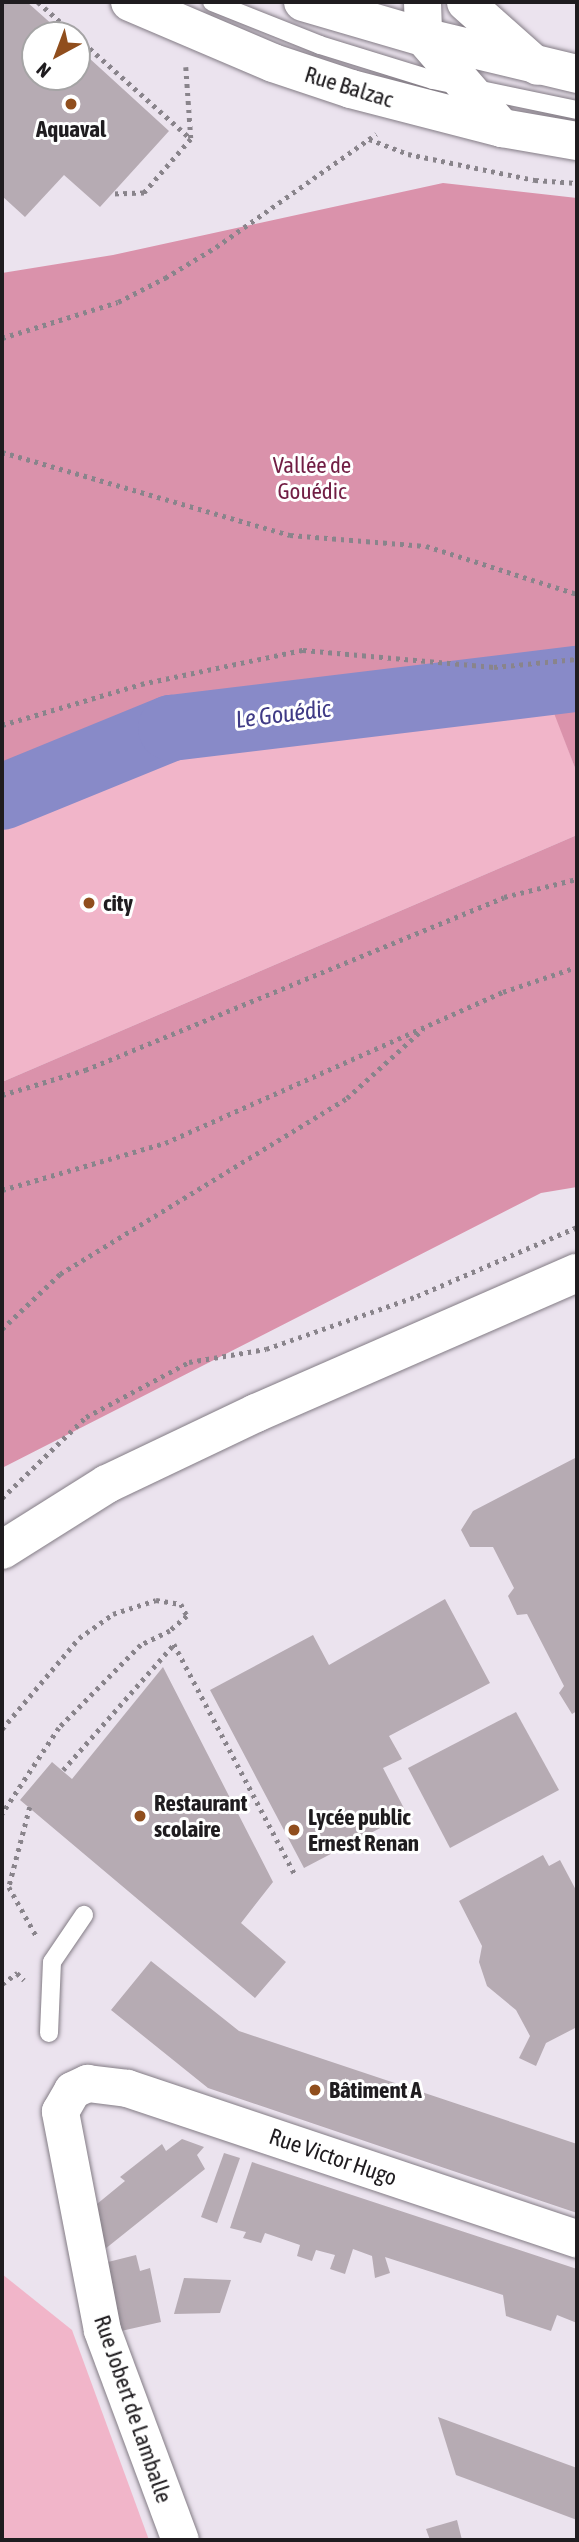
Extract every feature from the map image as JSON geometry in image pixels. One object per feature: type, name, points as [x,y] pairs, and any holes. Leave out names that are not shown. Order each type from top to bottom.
[{"type":"street","name":"Rue Balzac","points":[[130,2],[273,64],[401,104],[502,128],[577,141]]},
{"type":"street","points":[[303,2],[423,20],[537,66],[577,74]]},
{"type":"street","points":[[465,2],[537,66]]},
{"type":"street","points":[[423,20],[468,88],[502,128]]},
{"type":"street","points":[[2,1550],[120,1478],[577,1273]]},
{"type":"street","name":"Rue Victor Hugo","points":[[60,2110],[72,2090],[87,2084],[139,2092],[577,2239]]},
{"type":"street","name":"Rue Jobert de Lamballe","points":[[60,2110],[102,2330],[180,2540]]},
{"type":"lane","points":[[212,2],[320,45],[468,88],[577,110]]},
{"type":"lane","points":[[49,2033],[52,1962],[84,1915]]},
{"type":"path","points":[[38,2],[59,21]]},
{"type":"path","points":[[113,194],[144,192],[191,139],[183,27]]},
{"type":"path","points":[[91,49],[191,139]]},
{"type":"path","points":[[2,338],[118,302],[165,278],[227,240],[369,139],[401,104]]},
{"type":"path","points":[[369,139],[408,154],[535,180],[577,183]]},
{"type":"path","points":[[2,452],[290,535],[426,546],[577,594]]},
{"type":"path","points":[[2,725],[141,684],[303,650],[494,667],[577,659]]},
{"type":"path","points":[[2,1095],[85,1070],[504,897],[577,879]]},
{"type":"path","points":[[2,1190],[165,1143],[503,992],[577,967]]},
{"type":"path","points":[[2,1329],[60,1274],[347,1098],[427,1026]]},
{"type":"path","points":[[2,1498],[86,1417],[189,1362],[266,1349],[417,1296],[577,1227]]},
{"type":"path","points":[[2,1729],[79,1638],[113,1614],[156,1600],[181,1604],[187,1616],[170,1631],[141,1645],[59,1728],[2,1814]]},
{"type":"path","points":[[62,1770],[174,1644],[295,1874]]},
{"type":"path","points":[[30,1807],[9,1887],[52,1962]]},
{"type":"shaded area","points":[[553,708],[577,773],[577,835],[2,1082],[2,829],[172,761]]},
{"type":"shaded area","points":[[2,2274],[72,2330],[149,2540],[2,2540]]},
{"type":"green space","name":"Vallée de Gouédic","points":[[443,183],[577,198],[577,773],[552,708],[172,761],[2,829],[2,273],[113,255]]},
{"type":"green space","points":[[577,835],[577,1187],[541,1193],[2,1468],[2,1082]]},
{"type":"building","name":"Aquaval","points":[[2,2],[27,2],[48,21],[21,21],[21,91],[91,91],[91,60],[169,131],[100,207],[64,175],[25,217],[2,196]]},
{"type":"building","points":[[577,1457],[577,1711],[572,1714],[559,1693],[564,1686],[527,1614],[517,1615],[508,1596],[514,1588],[493,1547],[470,1547],[461,1530],[473,1511]]},
{"type":"building","points":[[445,1599],[490,1683],[389,1736],[402,1759],[383,1768],[407,1814],[304,1868],[210,1690],[313,1635],[329,1665]]},
{"type":"building","name":"Restaurant scolaire","points":[[163,1667],[273,1882],[241,1923],[286,1962],[255,1998],[20,1800],[52,1762],[72,1779]]},
{"type":"building","points":[[516,1712],[559,1790],[450,1848],[408,1768]]},
{"type":"building","points":[[543,1855],[549,1866],[560,1860],[577,1892],[577,2027],[546,2043],[536,2066],[519,2058],[530,2036],[516,2010],[487,1986],[479,1962],[482,1946],[459,1901]]},
{"type":"building","name":"Bâtiment A","points":[[151,1961],[239,2031],[577,2144],[577,2213],[208,2088],[111,2010]]},
{"type":"building","points":[[182,2139],[204,2147],[197,2155],[205,2169],[105,2249],[97,2204],[125,2181],[120,2177],[162,2144],[166,2151]]},
{"type":"building","points":[[224,2153],[240,2158],[217,2223],[201,2217]]},
{"type":"building","points":[[252,2162],[577,2269],[577,2323],[557,2315],[551,2331],[506,2316],[503,2295],[385,2257],[390,2273],[375,2278],[372,2256],[353,2249],[345,2274],[330,2269],[335,2255],[316,2250],[312,2261],[297,2256],[300,2245],[265,2233],[261,2243],[243,2238],[246,2232],[230,2228]]},
{"type":"building","points":[[136,2255],[140,2271],[150,2268],[161,2322],[121,2331],[108,2262]]},
{"type":"building","points":[[184,2278],[231,2280],[220,2313],[174,2314]]},
{"type":"building","points":[[438,2417],[577,2468],[577,2520],[456,2475]]},
{"type":"building","points":[[457,2520],[462,2540],[430,2540],[426,2529]]},
{"type":"waterway","name":"Le Gouédic","points":[[2,797],[171,728],[577,679]]},
{"type":"place","name":"Aquaval","points":[[71,104]]},
{"type":"place","name":"city","points":[[89,903]]},
{"type":"place","name":"Restaurant scolaire","points":[[140,1816]]},
{"type":"place","name":"Lycée public Ernest Renan","points":[[294,1830]]},
{"type":"place","name":"Bâtiment A","points":[[315,2090]]}]
